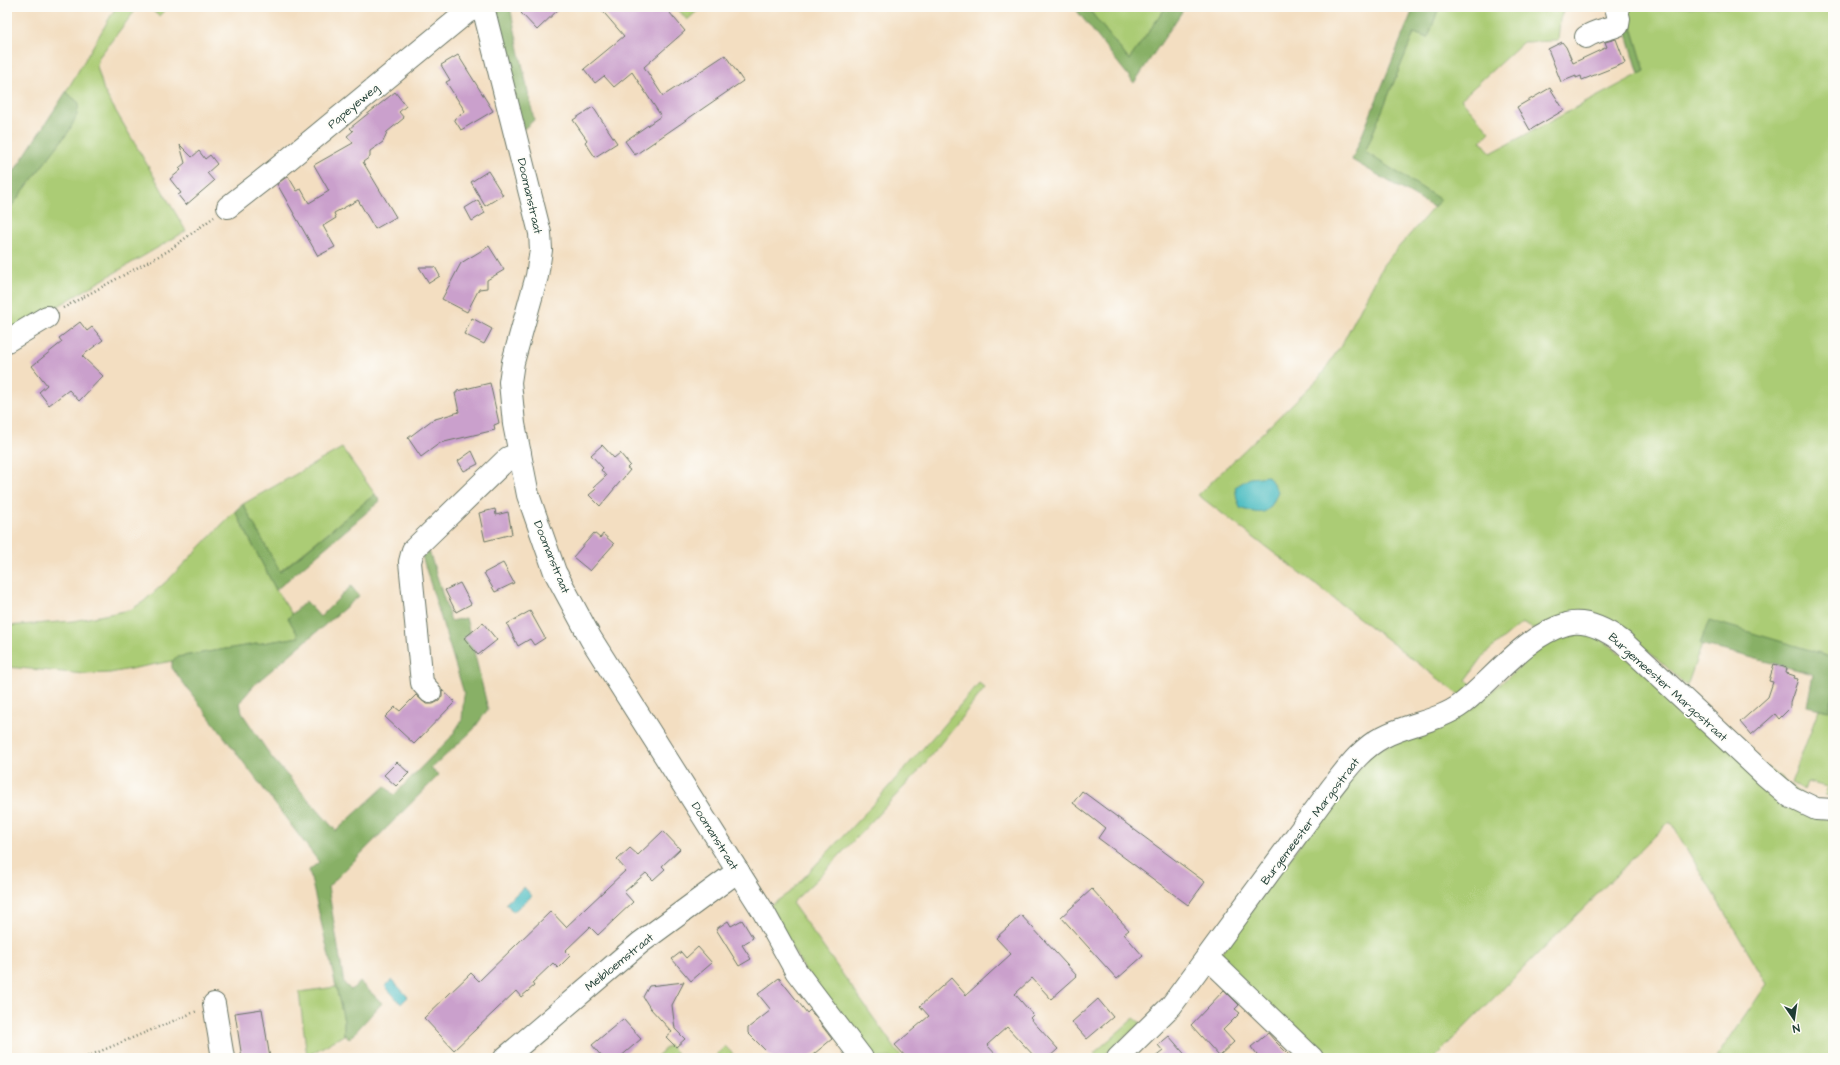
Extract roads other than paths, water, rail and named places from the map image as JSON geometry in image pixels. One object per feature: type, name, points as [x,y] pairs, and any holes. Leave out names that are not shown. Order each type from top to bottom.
[{"type":"street","name":"Papeyeweg","points":[[228,207],[274,172],[467,12],[479,7]]},
{"type":"street","name":"Doomanstraat","points":[[483,7],[540,239],[541,250],[537,276],[512,362],[510,382],[514,424],[528,495],[555,572],[570,603],[591,639],[763,911],[796,971],[862,1058]]},
{"type":"street","points":[[1586,37],[1594,32],[1606,30],[1618,25],[1619,19],[1616,7]]},
{"type":"street","points":[[7,341],[47,317]]},
{"type":"street","points":[[430,692],[422,683],[421,675],[410,562],[413,550],[508,458],[520,453]]},
{"type":"street","name":"Burgemeester Margostraat","points":[[1123,1056],[1172,1006],[1330,790],[1353,761],[1367,747],[1384,737],[1433,718],[1460,705],[1532,641],[1547,631],[1569,623],[1586,624],[1606,630],[1623,642],[1765,775],[1791,797],[1816,809],[1833,810]]},
{"type":"street","name":"Meibloemstraat","points":[[506,1058],[640,943],[738,872]]},
{"type":"street","points":[[1208,958],[1312,1058]]},
{"type":"street","points":[[214,1004],[223,1058]]},
{"type":"water","points":[[1268,476],[1278,491],[1272,505],[1265,512],[1255,512],[1240,508],[1235,487],[1250,478]]},
{"type":"water","points":[[524,887],[532,896],[513,912],[506,903]]},
{"type":"water","points":[[392,980],[408,997],[401,1004],[385,986]]}]
